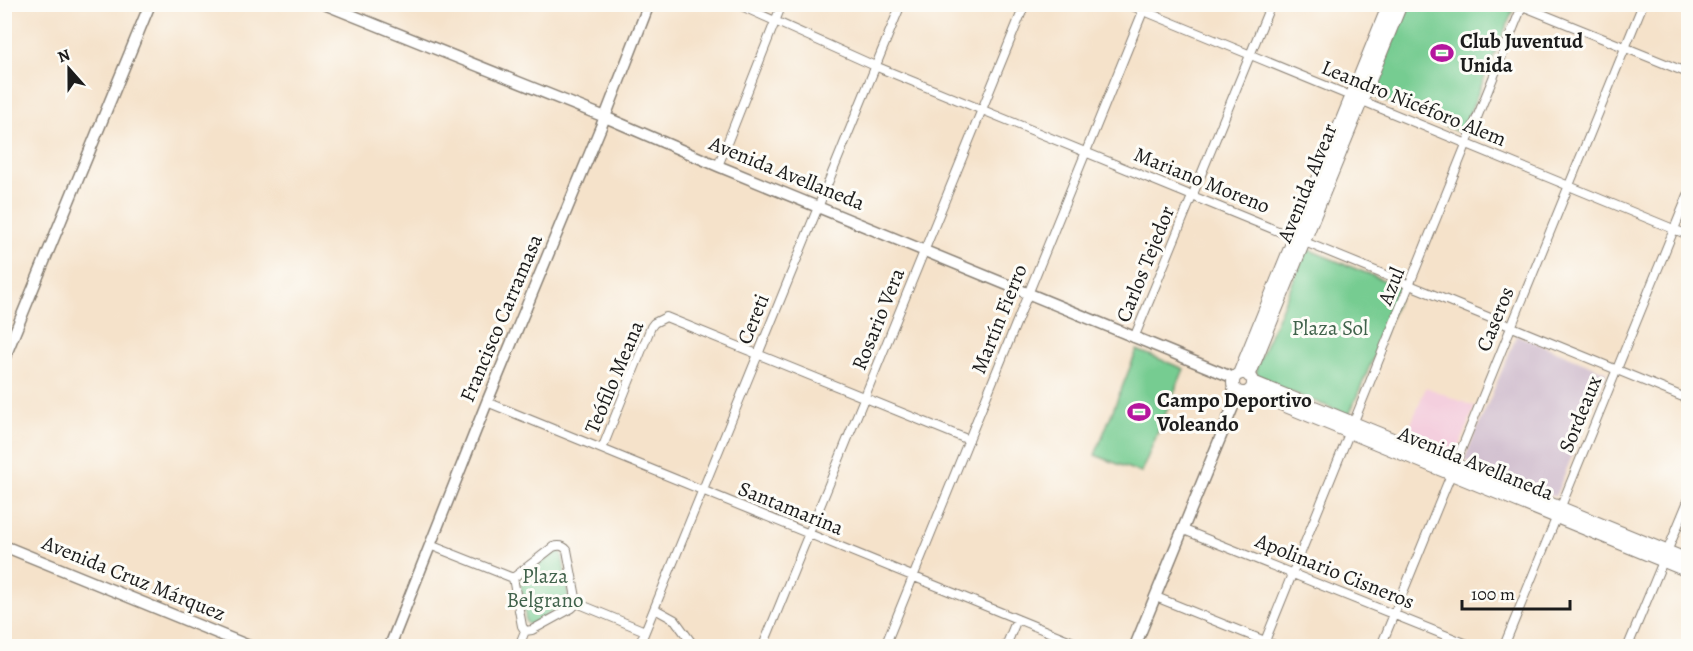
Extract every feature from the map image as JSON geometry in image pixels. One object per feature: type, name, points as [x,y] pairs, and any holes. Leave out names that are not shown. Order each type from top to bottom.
[{"type":"main road","name":"Avenida Alvear","points":[[1357,99],[1389,4]]},
{"type":"main road","name":"Avenida Alvear","points":[[1244,382],[1299,239],[1357,99],[1401,4]]},
{"type":"main road","name":"Avenida Avellaneda","points":[[1244,382],[1666,556],[1689,571]]},
{"type":"main road","name":"Avenida Avellaneda","points":[[1666,556],[1689,560]]},
{"type":"street","points":[[4,359],[150,4]]},
{"type":"street","name":"Avenida Avellaneda","points":[[324,4],[605,117],[718,166],[1244,382]]},
{"type":"street","name":"Francisco Carramasa","points":[[390,646],[649,4]]},
{"type":"street","name":"Mariano Moreno","points":[[737,4],[875,66],[1689,399]]},
{"type":"street","points":[[718,166],[782,4]]},
{"type":"street","name":"Cereti","points":[[639,646],[901,4]]},
{"type":"street","name":"Rosario Vera","points":[[763,646],[1025,4]]},
{"type":"street","name":"Leandro Nicéforo Alem","points":[[1126,4],[1145,8],[1250,55],[1689,235]]},
{"type":"street","name":"Carlos Tejedor","points":[[1134,338],[1271,4]]},
{"type":"street","name":"Caseros","points":[[1381,646],[1643,4]]},
{"type":"street","points":[[1522,5],[1689,73]]},
{"type":"street","name":"Azul","points":[[1264,644],[1468,145],[1522,5]]},
{"type":"street","name":"Martín Fierro","points":[[885,646],[1145,8]]},
{"type":"street","name":"Sordeaux","points":[[1504,646],[1689,195]]},
{"type":"street","name":"Teófilo Meana","points":[[602,449],[651,327],[660,319],[671,318],[759,354]]},
{"type":"street","points":[[759,354],[969,440]]},
{"type":"street","name":"Avenida Alvear","points":[[1135,646],[1244,382]]},
{"type":"street","name":"Santamarina","points":[[487,402],[1083,646]]},
{"type":"street","points":[[1628,646],[1689,501]]},
{"type":"street","name":"Apolinario Cisneros","points":[[1184,530],[1472,646]]},
{"type":"street","points":[[430,545],[513,578]]},
{"type":"street","points":[[513,578],[553,547],[559,545],[565,547],[578,603]]},
{"type":"street","name":"Avenida Cruz Márquez","points":[[4,546],[249,646]]},
{"type":"street","points":[[513,578],[522,626],[525,631]]},
{"type":"street","points":[[1156,597],[1264,644],[1277,646]]},
{"type":"street","points":[[525,631],[532,630],[578,603]]},
{"type":"street","points":[[578,603],[645,631]]},
{"type":"street","points":[[655,609],[669,615],[680,625],[694,646]]},
{"type":"street","points":[[1006,646],[1017,620]]},
{"type":"street","points":[[519,646],[525,631]]},
{"type":"shaded area","points":[[1517,335],[1607,372],[1555,497],[1464,460]]},
{"type":"shaded area","points":[[1426,387],[1475,407],[1455,456],[1406,436]]},
{"type":"green space","name":"Club Juventud Unida","points":[[1409,5],[1497,5],[1513,11],[1461,133],[1370,95]]},
{"type":"green space","name":"Plaza Sol","points":[[1307,249],[1403,288],[1349,415],[1258,379],[1256,368]]},
{"type":"green space","name":"Campo Deportivo Voleando","points":[[1137,350],[1184,369],[1141,473],[1095,455]]},
{"type":"green space","name":"Plaza Belgrano","points":[[557,551],[562,553],[569,600],[533,624],[528,624],[520,581],[522,577]]},
{"type":"place","name":"Club Juventud Unida","points":[[1442,53]]},
{"type":"place","name":"Campo Deportivo Voleando","points":[[1139,412]]}]
